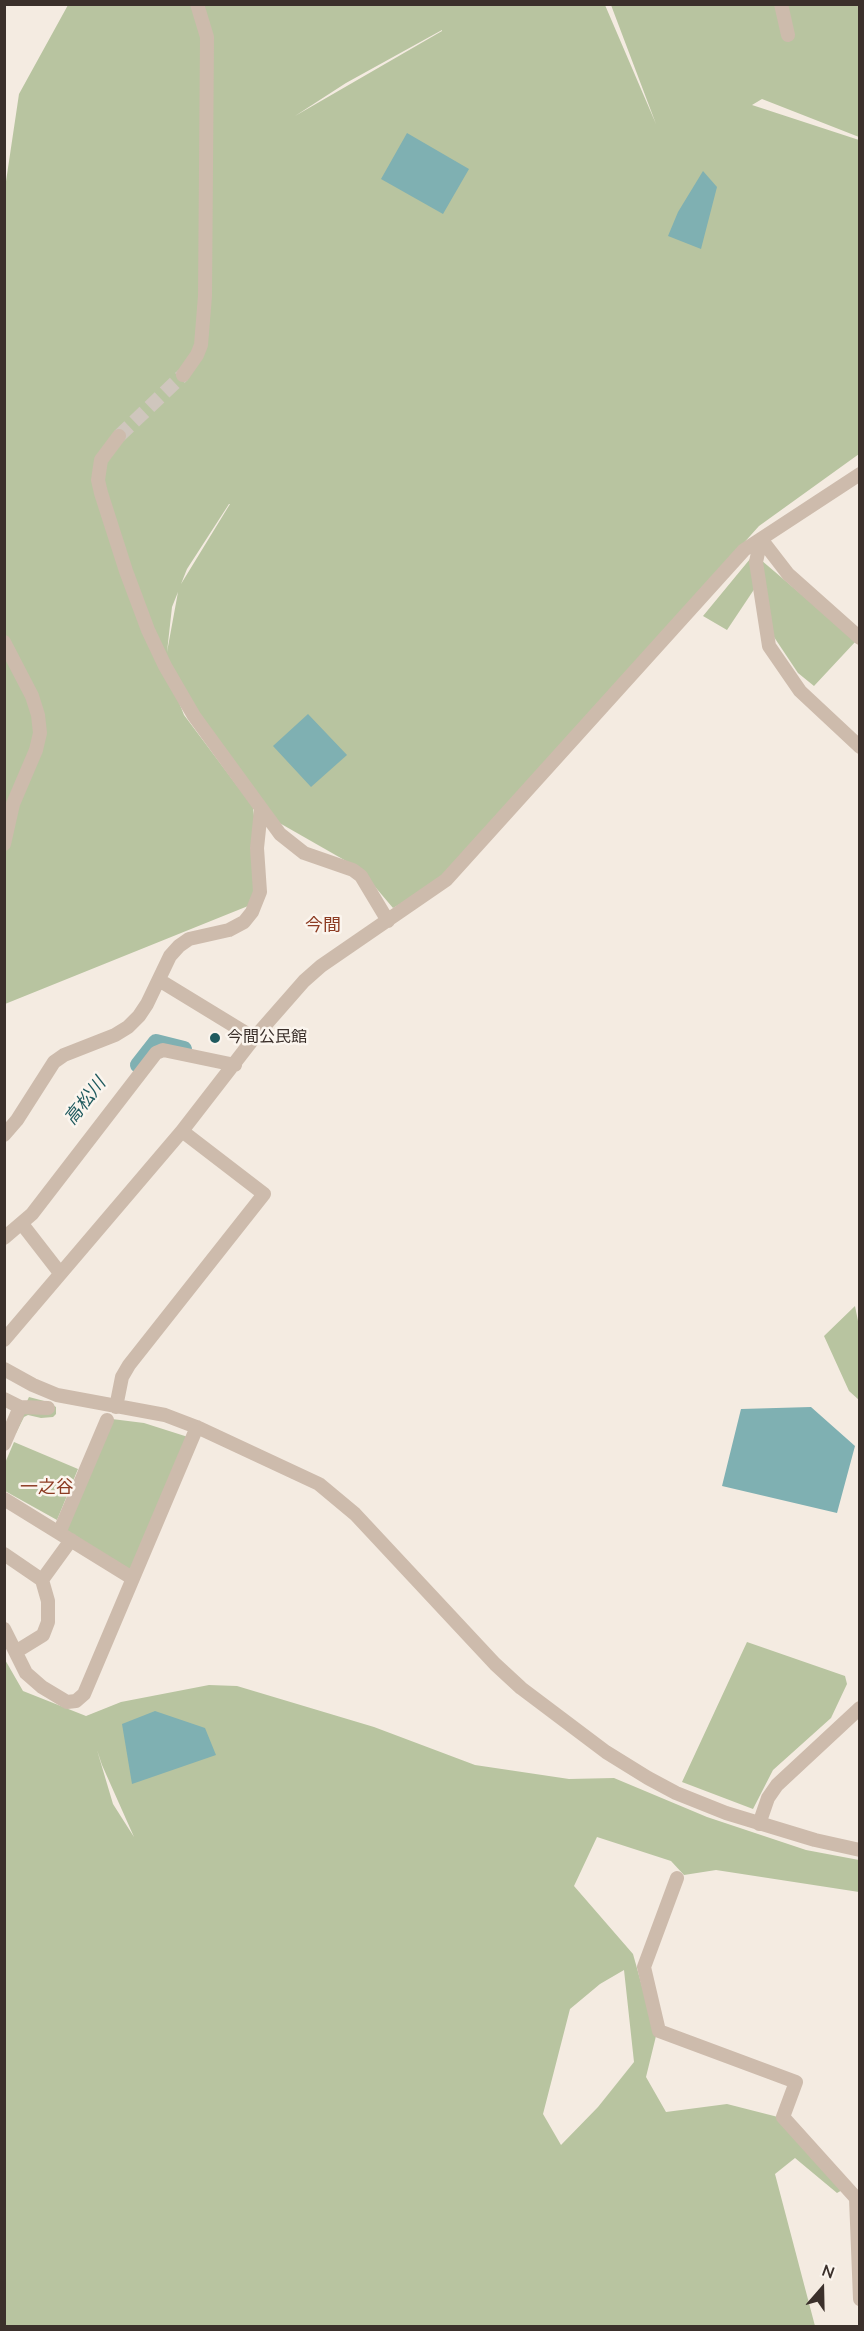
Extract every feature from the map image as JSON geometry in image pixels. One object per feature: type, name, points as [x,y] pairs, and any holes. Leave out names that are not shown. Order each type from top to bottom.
[{"type":"street","points":[[183,375],[201,345],[205,296],[207,36],[197,4]]},
{"type":"street","points":[[781,4],[788,35]]},
{"type":"street","points":[[118,436],[101,460],[98,480],[147,630],[165,666],[194,716],[280,834],[304,853],[353,870],[361,876],[388,921]]},
{"type":"street","points":[[4,1340],[182,1131],[254,1038],[304,981],[321,966],[446,880],[744,550],[860,474]]},
{"type":"street","points":[[761,539],[788,574],[860,638]]},
{"type":"street","points":[[761,539],[756,562],[769,646],[800,691],[860,747]]},
{"type":"street","points":[[4,642],[32,696],[38,715],[40,733],[36,750],[13,804],[4,844]]},
{"type":"street","points":[[4,1135],[54,1062],[64,1055],[115,1035],[128,1027],[147,1004],[170,956],[179,946],[189,939],[229,930],[243,922],[252,912],[260,892],[257,848],[261,810]]},
{"type":"street","points":[[159,980],[254,1038]]},
{"type":"street","points":[[4,1238],[32,1214],[156,1053],[163,1050],[235,1065]]},
{"type":"street","points":[[116,1407],[122,1377],[129,1365],[264,1194],[182,1131]]},
{"type":"street","points":[[22,1224],[60,1273]]},
{"type":"street","points":[[4,1369],[57,1395],[165,1415],[320,1484],[355,1514],[495,1664],[521,1688],[606,1752],[676,1793],[759,1824],[860,1850]]},
{"type":"street","points":[[4,1399],[20,1407],[48,1408]]},
{"type":"street","points":[[4,1444],[20,1407]]},
{"type":"street","points":[[42,1580],[65,1537],[107,1420]]},
{"type":"street","points":[[4,1629],[26,1673],[42,1687],[67,1702],[76,1701],[84,1694],[196,1427]]},
{"type":"street","points":[[4,1499],[132,1578]]},
{"type":"street","points":[[4,1554],[42,1580],[48,1601],[48,1622],[43,1635],[17,1652]]},
{"type":"street","points":[[759,1824],[768,1798],[777,1785],[860,1708]]},
{"type":"street","points":[[677,1878],[644,1966],[660,2031],[796,2082],[783,2117],[856,2198],[860,2299]]},
{"type":"green space","points":[[68,5],[605,5],[656,124],[611,5],[859,5],[859,137],[762,99],[752,105],[859,140],[859,454],[759,526],[440,882],[393,908],[360,869],[276,821],[166,669],[184,715],[253,807],[257,843],[253,904],[5,1004],[5,188],[19,94]],"holes":[[[442,31],[295,116],[346,83]],[[229,504],[230,504],[181,584],[187,569]],[[178,592],[167,652],[172,607]]]},
{"type":"green space","points":[[750,559],[761,560],[856,641],[814,686],[798,673],[774,637],[757,585],[727,630],[703,616]]},
{"type":"green space","points":[[855,1306],[858,1321],[860,1320],[859,1400],[849,1391],[824,1336]]},
{"type":"green space","points":[[29,1397],[48,1402],[56,1407],[56,1414],[53,1417],[41,1418],[28,1415],[24,1417],[16,1433],[12,1432]]},
{"type":"green space","points":[[112,1419],[144,1423],[188,1437],[131,1570],[64,1529]]},
{"type":"green space","points":[[14,1442],[78,1469],[57,1520],[5,1491],[5,1463]]},
{"type":"green space","points":[[747,1642],[845,1676],[847,1684],[831,1718],[773,1770],[753,1809],[682,1782]]},
{"type":"green space","points":[[4,1658],[23,1691],[86,1716],[121,1702],[209,1685],[237,1686],[374,1727],[475,1765],[569,1779],[614,1778],[707,1817],[806,1850],[859,1860],[859,1892],[716,1870],[684,1875],[671,1861],[597,1837],[574,1886],[633,1954],[656,2036],[646,2077],[666,2112],[727,2104],[778,2117],[844,2189],[837,2193],[795,2158],[775,2174],[815,2326],[5,2326]],"holes":[[[97,1750],[102,1765],[134,1837],[113,1804]],[[624,1970],[634,2062],[598,2107],[561,2145],[543,2114],[570,2009],[600,1984]]]},
{"type":"water","points":[[407,133],[469,169],[443,214],[381,179]]},
{"type":"water","points":[[703,171],[717,187],[701,249],[668,236],[678,212]]},
{"type":"water","points":[[308,714],[347,755],[311,787],[273,746]]},
{"type":"water","points":[[811,1407],[855,1446],[837,1513],[722,1486],[741,1409]]},
{"type":"water","points":[[155,1711],[205,1728],[216,1755],[132,1784],[122,1724]]},
{"type":"waterway","name":"高松川","points":[[138,1065],[156,1042],[184,1049]]},
{"type":"tunnel","points":[[119,436],[183,375]]},
{"type":"place","name":"今間公民館","points":[[215,1038]]},
{"type":"district","name":"今間","points":[[323,927]]},
{"type":"district","name":"一之谷","points":[[47,1489]]}]
